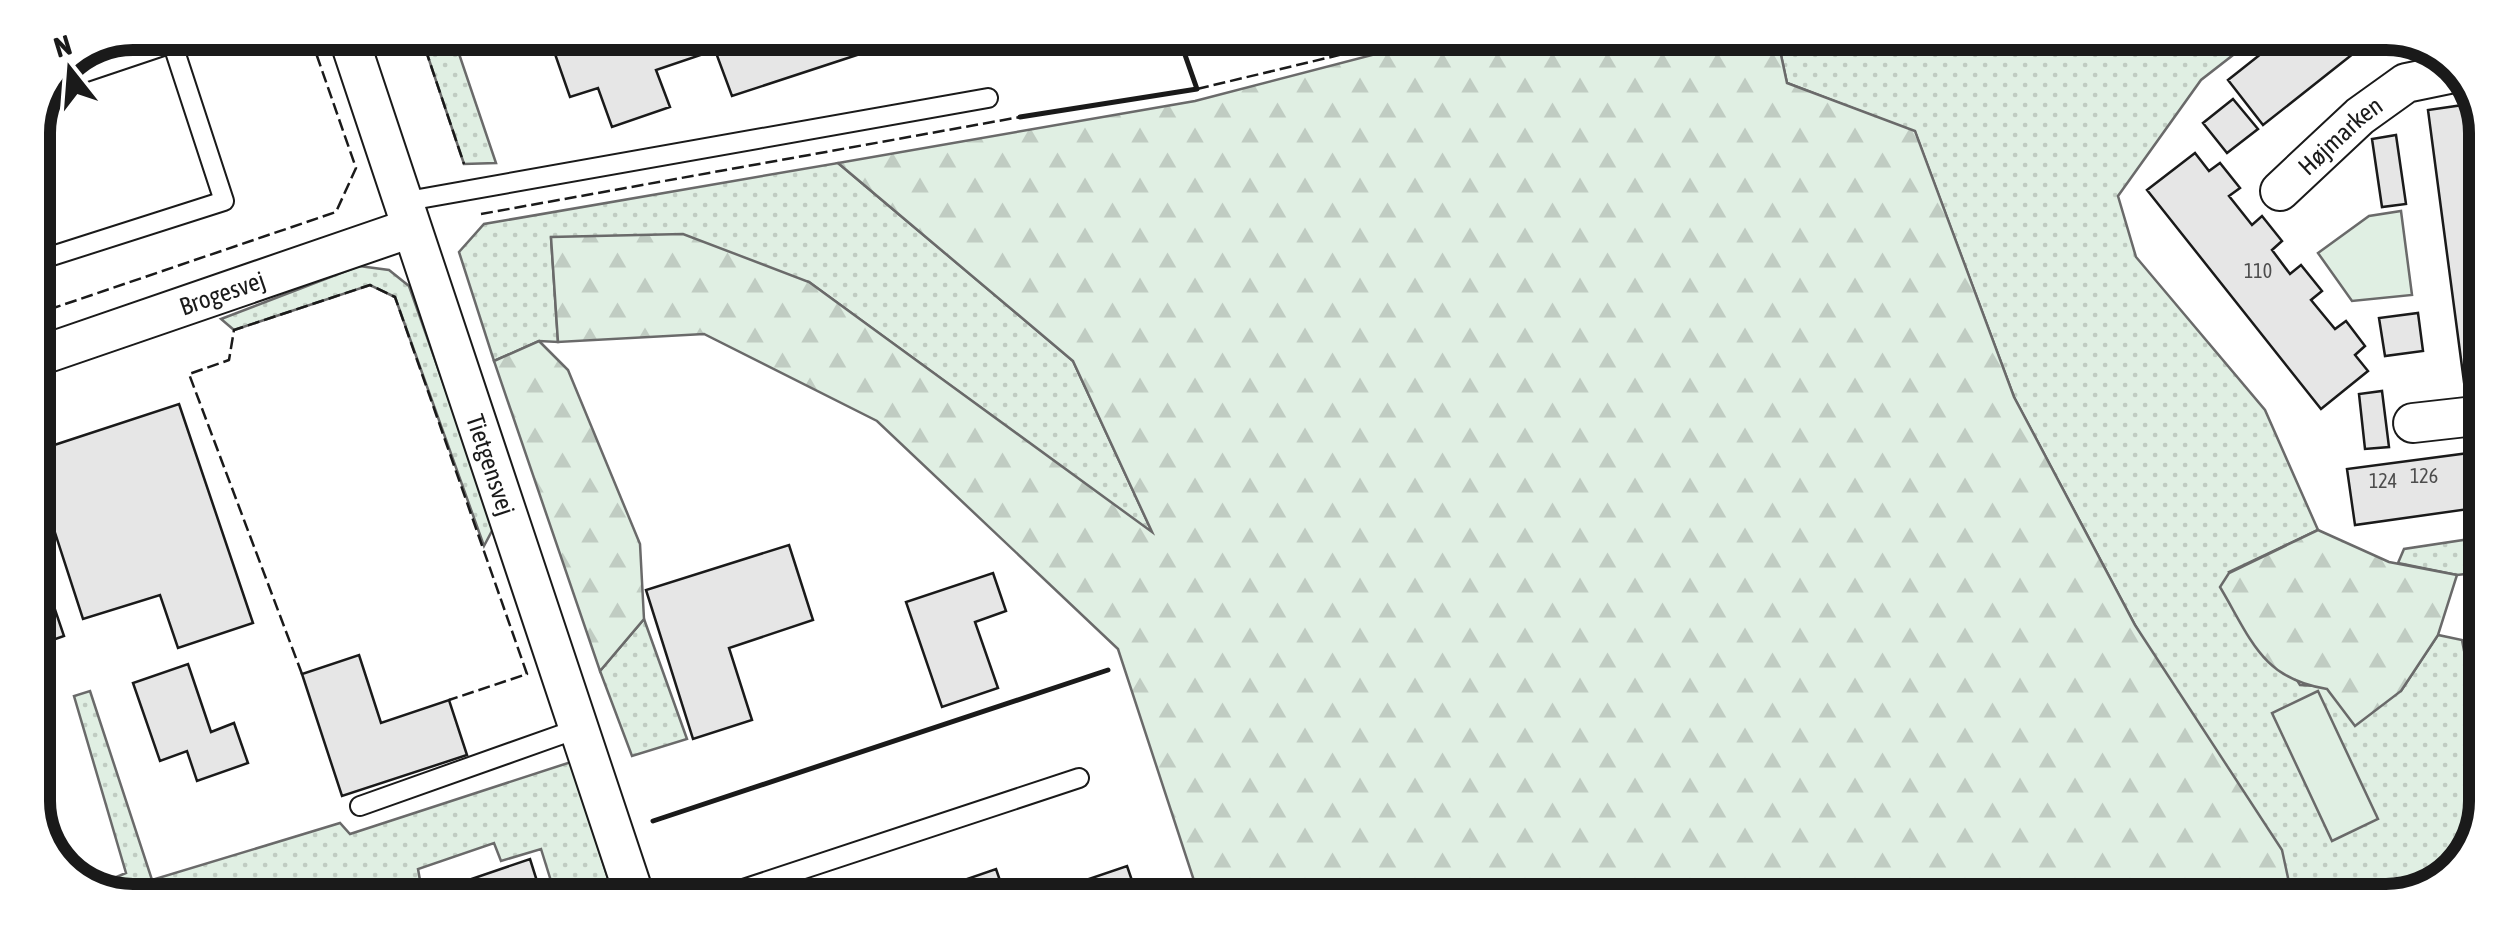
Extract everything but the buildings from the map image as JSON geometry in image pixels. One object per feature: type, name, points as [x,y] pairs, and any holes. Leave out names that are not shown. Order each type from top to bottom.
[{"type":"street","name":"Tietgensvej","points":[[352,50],[631,884]]},
{"type":"street","name":"Højmarken","points":[[2280,190],[2360,116],[2406,83],[2444,75]]},
{"type":"street","name":"Brogesvej","points":[[50,352],[407,215]]},
{"type":"street","points":[[2413,424],[2469,417]]},
{"type":"lane","points":[[73,75],[139,50]]},
{"type":"lane","points":[[50,257],[224,201],[174,50]]},
{"type":"lane","points":[[407,215],[988,98]]},
{"type":"lane","points":[[360,806],[577,728]]},
{"type":"lane","points":[[761,884],[1079,778]]},
{"type":"green space","points":[[426,50],[458,50],[496,163],[464,164]]},
{"type":"green space","points":[[1391,50],[1780,50],[1787,83],[1915,131],[2014,397],[2135,625],[2282,850],[2289,884],[1195,884],[1118,649],[877,421],[704,334],[558,342],[551,237],[683,234],[809,282],[1152,532],[1073,361],[838,163],[1195,101]]},
{"type":"green space","points":[[1780,50],[2240,50],[2201,80],[2118,196],[2136,257],[2265,410],[2318,530],[2229,572],[2300,685],[2401,691],[2438,635],[2462,640],[2469,677],[2469,801],[2460,837],[2436,867],[2412,880],[2386,884],[2283,884],[2135,625],[2014,397],[1915,132],[1787,83]]},
{"type":"green space","points":[[838,163],[1073,361],[1153,534],[809,282],[551,238],[558,342],[539,341],[494,361],[459,252],[484,224]]},
{"type":"green space","points":[[2401,211],[2412,295],[2352,301],[2318,253],[2369,216]]},
{"type":"green space","points":[[359,266],[389,270],[409,286],[494,527],[484,546],[395,297],[370,285],[234,330],[221,319]]},
{"type":"green space","points":[[539,341],[568,370],[640,544],[644,619],[600,671],[494,361]]},
{"type":"green space","points":[[2318,530],[2389,562],[2457,575],[2438,635],[2401,691],[2355,726],[2327,689],[2287,676],[2261,654],[2220,587],[2229,573]]},
{"type":"green space","points":[[2469,539],[2469,574],[2457,575],[2398,563],[2404,549]]},
{"type":"green space","points":[[644,619],[687,739],[632,756],[600,671]]},
{"type":"green space","points":[[90,691],[152,880],[340,823],[350,834],[571,762],[610,884],[552,884],[541,849],[501,861],[494,843],[418,869],[421,884],[133,884],[108,880],[126,873],[74,696]]},
{"type":"green space","points":[[2318,691],[2378,819],[2332,841],[2272,713]]},
{"type":"fence","points":[[50,309],[336,212],[356,168],[315,50]]},
{"type":"fence","points":[[426,50],[464,164]]},
{"type":"fence","points":[[1197,89],[1360,50]]},
{"type":"fence","points":[[481,214],[1020,117]]},
{"type":"fence","points":[[302,674],[189,374],[229,360],[234,330],[370,285],[395,297],[527,674],[449,700]]},
{"type":"wall","points":[[1020,117],[1197,89],[1183,50]]},
{"type":"wall","points":[[653,821],[1108,670]]}]
